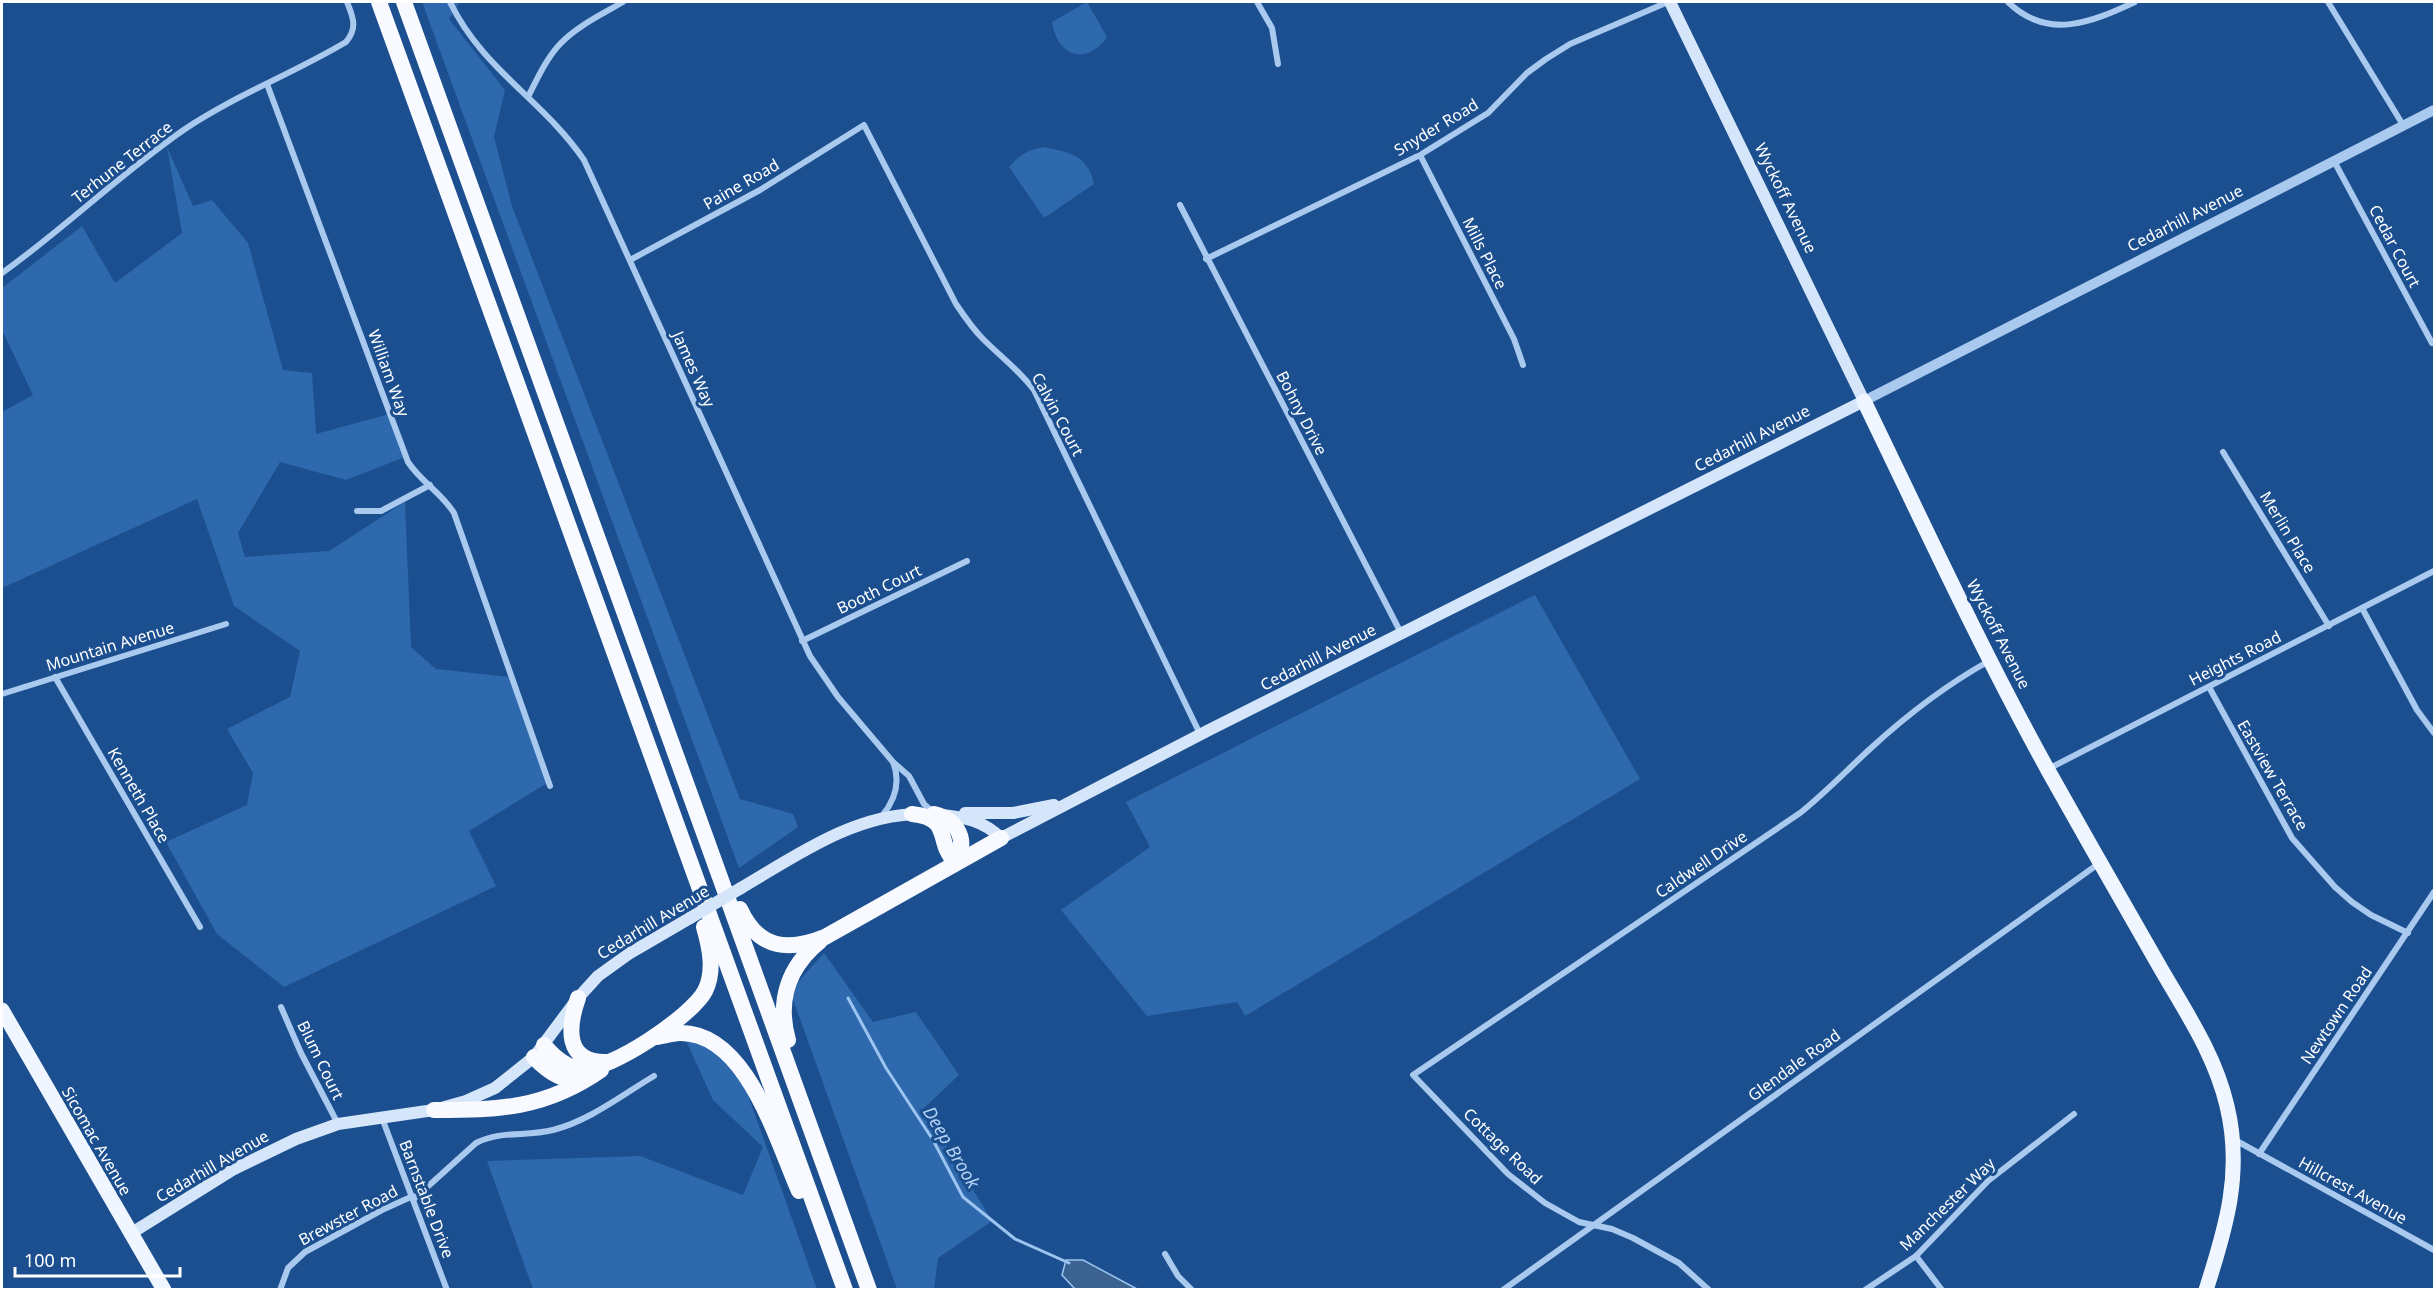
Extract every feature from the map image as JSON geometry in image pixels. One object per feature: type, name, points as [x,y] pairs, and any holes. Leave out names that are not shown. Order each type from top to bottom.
[{"type":"highway","points":[[380,2],[845,1290]]},
{"type":"highway","points":[[404,2],[869,1290]]},
{"type":"highway","points":[[539,1051],[575,1068],[596,1068],[645,1042],[679,1018],[697,1001],[709,980],[710,950],[705,929],[644,734]]},
{"type":"highway","points":[[697,813],[742,913],[756,934],[776,945],[788,946],[800,946],[825,937],[1001,838]]},
{"type":"highway","points":[[912,814],[928,817],[935,822],[944,835],[949,856],[955,862]]},
{"type":"highway","points":[[934,814],[948,819],[958,830],[962,849],[955,862]]},
{"type":"highway","points":[[822,1159],[787,1035],[783,1006],[788,980],[795,967],[804,955],[825,937]]},
{"type":"highway","points":[[578,998],[570,1030],[575,1049],[589,1060],[598,1062],[615,1059]]},
{"type":"highway","points":[[645,1042],[679,1033],[692,1034],[716,1044],[735,1061],[766,1116],[845,1290]]},
{"type":"highway","points":[[539,1051],[546,1069],[561,1077],[580,1080],[591,1077]]},
{"type":"highway","points":[[434,1110],[492,1110],[523,1106],[554,1096],[591,1077],[615,1059]]},
{"type":"main road","name":"Wyckoff Avenue","points":[[1669,2],[1991,660],[2048,769],[2208,1049],[2220,1078],[2228,1108],[2234,1170],[2226,1228],[2206,1290]]},
{"type":"main road","name":"Cedarhill Avenue","points":[[934,814],[976,821],[1001,838],[1200,734],[1864,401]]},
{"type":"main road","name":"Cedarhill Avenue","points":[[129,1234],[256,1157],[296,1138],[338,1124],[434,1110],[466,1101],[495,1088],[523,1068],[539,1051],[598,975],[741,888],[845,830],[879,819],[912,814],[1013,813],[1048,807],[1083,795]]},
{"type":"main road","name":"Sicomac Avenue","points":[[2,1010],[129,1234],[164,1290]]},
{"type":"street","points":[[267,84],[346,42],[354,31],[354,22],[347,2]]},
{"type":"street","name":"James Way","points":[[450,2],[483,53],[509,81],[561,129],[584,160],[802,641],[827,683],[893,762],[909,776],[924,804],[934,814]]},
{"type":"street","points":[[528,97],[548,59],[559,46],[571,34],[622,2]]},
{"type":"street","points":[[1257,2],[1272,28],[1278,64]]},
{"type":"street","name":"Snyder Road","points":[[1206,259],[1420,155],[1488,113],[1527,74],[1570,44],[1669,2]]},
{"type":"street","points":[[2008,2],[2035,19],[2064,25],[2096,20],[2135,2]]},
{"type":"street","points":[[2328,2],[2403,126]]},
{"type":"street","name":"Terhune Terrace","points":[[2,273],[156,150],[220,108],[267,84]]},
{"type":"street","name":"William Way","points":[[267,84],[408,462],[415,472],[446,500],[454,513],[550,786]]},
{"type":"street","name":"Cedarhill Avenue","points":[[1864,401],[2434,110]]},
{"type":"street","name":"Paine Road","points":[[630,260],[760,190],[864,125]]},
{"type":"street","name":"Calvin Court","points":[[864,125],[956,304],[976,331],[1010,361],[1034,390],[1200,734]]},
{"type":"street","name":"Mills Place","points":[[1420,155],[1514,339],[1523,365]]},
{"type":"street","name":"Cedar Court","points":[[2334,161],[2432,343]]},
{"type":"street","name":"Bohny Drive","points":[[1180,205],[1401,634]]},
{"type":"street","name":"Merlin Place","points":[[2223,452],[2329,626]]},
{"type":"street","points":[[357,511],[381,511],[430,485]]},
{"type":"street","name":"Booth Court","points":[[802,641],[967,561]]},
{"type":"street","name":"Heights Road","points":[[2048,769],[2434,571]]},
{"type":"street","points":[[2362,608],[2417,710],[2434,733]]},
{"type":"street","name":"Mountain Avenue","points":[[2,694],[226,624]]},
{"type":"street","name":"Caldwell Drive","points":[[1413,1075],[1800,813],[1904,719],[1941,691],[1991,660]]},
{"type":"street","name":"Kenneth Place","points":[[55,677],[200,927]]},
{"type":"street","name":"Eastview Terrace","points":[[2209,687],[2292,838],[2335,887],[2352,902],[2371,915],[2408,933]]},
{"type":"street","points":[[879,819],[891,802],[896,787],[896,770],[893,762]]},
{"type":"street","name":"Glendale Road","points":[[1503,1290],[2101,862]]},
{"type":"street","name":"Newtown Road","points":[[2259,1154],[2434,892]]},
{"type":"street","name":"Blum Court","points":[[281,1007],[301,1053],[338,1124]]},
{"type":"street","name":"Cottage Road","points":[[1413,1075],[1508,1174],[1545,1203],[1579,1222],[1612,1229],[1656,1250],[1679,1263],[1709,1290]]},
{"type":"street","name":"Brewster Road","points":[[280,1290],[288,1268],[305,1252],[382,1210],[414,1198],[476,1143],[498,1134],[530,1134],[566,1126],[583,1119],[654,1076]]},
{"type":"street","name":"Manchester Way","points":[[1865,1290],[1916,1256],[1988,1181],[2074,1114]]},
{"type":"street","name":"Barnstable Drive","points":[[381,1118],[414,1198],[447,1290]]},
{"type":"street","name":"Hillcrest Avenue","points":[[2232,1139],[2434,1250]]},
{"type":"street","points":[[1165,1254],[1178,1276],[1192,1290]]},
{"type":"street","points":[[1916,1256],[1942,1290]]},
{"type":"shaded area","points":[[422,2],[460,2],[449,19],[505,90],[494,137],[512,206],[740,799],[793,814],[798,827],[739,868]]},
{"type":"shaded area","points":[[1087,2],[1107,37],[1090,52],[1074,54],[1060,43],[1052,22]]},
{"type":"shaded area","points":[[167,147],[193,206],[212,200],[248,243],[283,370],[312,373],[316,434],[389,414],[405,457],[346,480],[280,462],[238,533],[245,557],[329,551],[405,502],[411,647],[436,669],[510,677],[549,782],[469,831],[496,886],[284,987],[217,934],[166,842],[247,805],[253,773],[227,729],[290,697],[300,651],[234,606],[197,499],[2,588],[2,412],[33,395],[2,330],[2,288],[82,226],[115,283],[182,233]]},
{"type":"shaded area","points":[[1043,147],[1076,156],[1087,167],[1094,184],[1044,218],[1009,167],[1024,154]]},
{"type":"shaded area","points":[[1535,595],[1640,779],[1245,1016],[1237,1002],[1147,1016],[1061,910],[1150,847],[1126,802]]},
{"type":"shaded area","points":[[824,953],[873,1022],[916,1012],[959,1075],[924,1108],[992,1221],[938,1258],[934,1289],[897,1289],[790,991]]},
{"type":"shaded area","points":[[683,1034],[733,1053],[817,1289],[533,1289],[487,1161],[640,1156],[743,1195],[763,1147],[713,1100]]},
{"type":"shaded area","points":[[1066,1260],[1083,1260],[1137,1289],[1075,1289],[1062,1275]]},
{"type":"waterway","name":"Deep Brook","points":[[848,998],[886,1068],[933,1140],[963,1197],[1015,1239],[1069,1263]]}]
